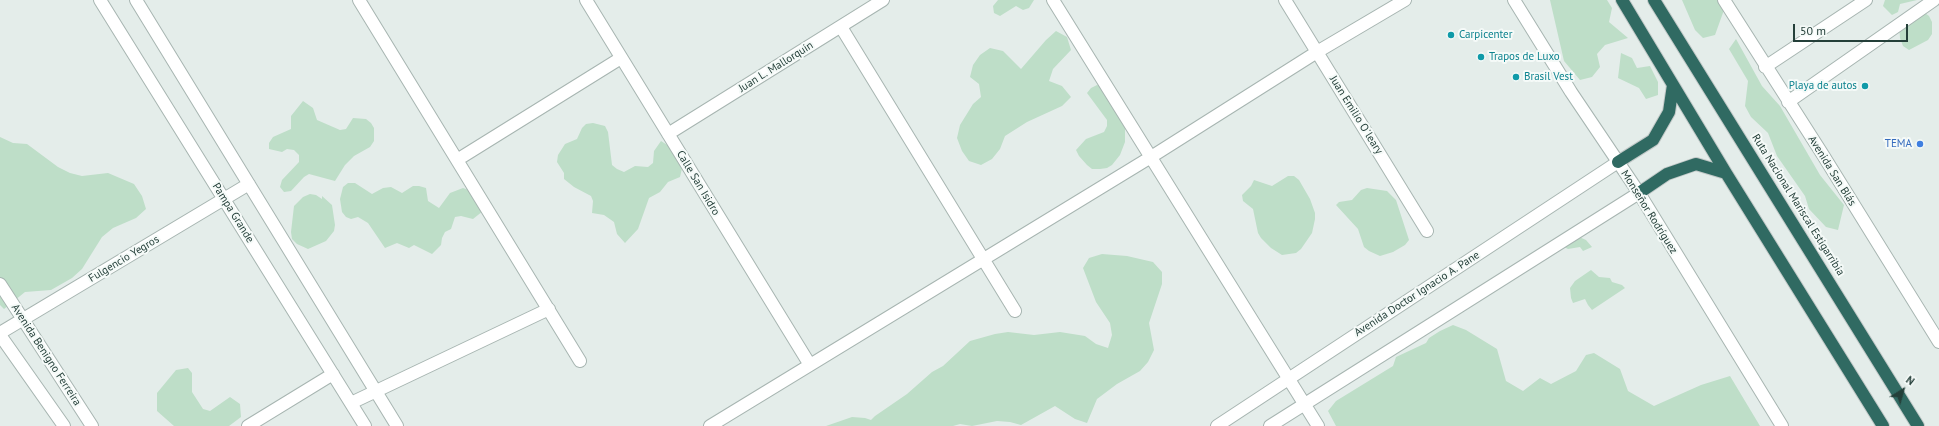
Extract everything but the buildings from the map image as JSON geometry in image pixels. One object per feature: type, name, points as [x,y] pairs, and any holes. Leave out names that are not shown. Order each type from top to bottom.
[{"type":"highway","points":[[1622,0],[1726,173],[1883,426]]},
{"type":"highway","name":"Ruta Nacional Mariscal Estigarribia","points":[[1654,0],[1918,426]]},
{"type":"highway","points":[[1618,162],[1653,140],[1669,112],[1673,85]]},
{"type":"highway","points":[[1639,193],[1668,174],[1696,164],[1726,173]]},
{"type":"street","name":"Pampa Grande","points":[[100,0],[365,426]]},
{"type":"street","points":[[136,0],[397,426]]},
{"type":"street","points":[[359,0],[580,361]]},
{"type":"street","name":"Calle San Isidro","points":[[586,0],[810,365]]},
{"type":"street","name":"Juan L. Mallorquin","points":[[668,134],[883,0]]},
{"type":"street","points":[[1053,0],[1318,426]]},
{"type":"street","name":"Juan Emilio O´leary","points":[[1285,0],[1427,231]]},
{"type":"street","points":[[710,426],[1150,157],[1317,52],[1405,0]]},
{"type":"street","name":"Monseñor Rodríguez","points":[[1514,0],[1639,193],[1782,426]]},
{"type":"street","name":"Avenida San Blás","points":[[1724,0],[1939,342]]},
{"type":"street","points":[[1765,67],[1866,0]]},
{"type":"street","points":[[1788,102],[1934,0]]},
{"type":"street","points":[[840,27],[1015,311]]},
{"type":"street","points":[[457,160],[622,58]]},
{"type":"street","name":"Avenida Doctor Ignacio A. Pane","points":[[1217,426],[1618,162]]},
{"type":"street","name":"Fulgencio Yegros","points":[[0,334],[249,184]]},
{"type":"street","points":[[1270,426],[1639,193]]},
{"type":"street","name":"Avenida Benigno Ferreira","points":[[0,284],[92,426]]},
{"type":"street","points":[[351,403],[549,309]]},
{"type":"street","points":[[0,334],[64,426]]},
{"type":"street","points":[[248,426],[334,374]]},
{"type":"green space","points":[[998,0],[1034,0],[1029,8],[1023,10],[1016,6],[1000,16],[994,13],[993,6]]},
{"type":"green space","points":[[1550,0],[1607,0],[1612,8],[1609,22],[1628,38],[1605,45],[1597,54],[1600,67],[1592,77],[1580,80],[1564,61]]},
{"type":"green space","points":[[1682,0],[1720,0],[1724,10],[1715,35],[1703,38],[1695,30]]},
{"type":"green space","points":[[1885,0],[1917,0],[1900,4],[1898,12],[1892,15],[1883,6]]},
{"type":"green space","points":[[1918,8],[1929,16],[1932,22],[1932,34],[1928,40],[1909,50],[1903,46],[1900,38],[1899,24],[1907,11]]},
{"type":"green space","points":[[1056,31],[1067,37],[1071,50],[1053,69],[1049,81],[1062,86],[1071,97],[1062,106],[1027,122],[1005,136],[1000,149],[992,159],[981,165],[969,161],[962,151],[957,138],[960,125],[973,104],[981,97],[979,84],[970,77],[973,65],[980,55],[990,48],[1003,51],[1021,69],[1046,40]]},
{"type":"green space","points":[[1736,39],[1762,86],[1780,106],[1820,175],[1844,205],[1838,230],[1826,227],[1809,209],[1805,196],[1777,156],[1768,133],[1751,117],[1745,106],[1748,81],[1729,49]]},
{"type":"green space","points":[[1621,53],[1632,58],[1637,68],[1650,66],[1658,82],[1658,95],[1646,99],[1639,88],[1618,78]]},
{"type":"green space","points":[[1097,85],[1103,87],[1123,116],[1125,142],[1120,155],[1112,165],[1107,168],[1092,169],[1079,156],[1076,150],[1086,139],[1104,132],[1107,126],[1107,120],[1087,93],[1091,88]]},
{"type":"green space","points":[[303,101],[313,108],[317,120],[340,130],[346,129],[353,118],[366,119],[374,128],[374,141],[370,147],[354,156],[345,165],[335,181],[309,174],[304,177],[291,191],[284,192],[280,187],[282,180],[299,162],[299,155],[294,150],[287,149],[282,152],[269,149],[269,143],[273,137],[291,129],[291,116]]},
{"type":"green space","points":[[593,123],[605,126],[608,132],[612,165],[617,169],[624,172],[635,166],[648,167],[653,163],[654,151],[661,141],[672,148],[683,164],[680,177],[668,182],[660,192],[649,198],[638,229],[625,243],[617,234],[614,222],[604,215],[592,213],[593,201],[591,196],[574,187],[564,179],[564,173],[557,162],[558,155],[565,144],[577,139],[582,128],[586,124]]},
{"type":"green space","points":[[0,137],[13,143],[27,144],[58,167],[70,173],[82,176],[108,173],[134,184],[142,196],[146,209],[136,218],[113,228],[102,237],[82,269],[72,278],[51,290],[25,292],[4,309],[0,305]]},
{"type":"green space","points":[[1288,176],[1294,176],[1299,180],[1310,199],[1315,213],[1315,219],[1312,233],[1301,249],[1296,253],[1282,255],[1271,248],[1261,238],[1258,233],[1253,209],[1243,201],[1242,195],[1251,186],[1254,180],[1272,186]]},
{"type":"green space","points":[[348,183],[355,183],[372,194],[383,188],[391,187],[402,193],[413,186],[419,186],[426,188],[428,201],[439,208],[450,193],[463,188],[469,190],[483,211],[473,219],[461,216],[455,217],[451,229],[445,232],[441,245],[432,254],[414,245],[409,248],[397,243],[385,248],[368,223],[358,217],[351,219],[346,217],[342,212],[340,199],[343,187]]},
{"type":"green space","points":[[1367,188],[1387,191],[1396,200],[1409,240],[1405,245],[1393,252],[1380,256],[1364,247],[1358,229],[1336,205],[1339,202],[1352,200],[1361,190]]},
{"type":"green space","points":[[310,194],[316,195],[322,199],[322,196],[332,205],[335,225],[334,231],[326,241],[308,249],[297,244],[292,239],[291,232],[294,206],[303,197]]},
{"type":"green space","points":[[1577,236],[1586,240],[1592,247],[1583,251],[1580,247],[1568,249],[1564,247]]},
{"type":"green space","points":[[1102,254],[1127,256],[1153,262],[1162,272],[1162,284],[1149,323],[1154,350],[1148,362],[1140,371],[1117,384],[1097,399],[1087,423],[1075,419],[1055,406],[1021,425],[997,421],[972,426],[960,424],[953,426],[826,426],[852,417],[871,420],[907,394],[932,372],[943,366],[970,341],[995,334],[1008,332],[1034,335],[1060,332],[1085,336],[1096,344],[1108,348],[1112,335],[1110,323],[1096,302],[1083,268],[1089,258]]},
{"type":"green space","points":[[1591,270],[1599,277],[1610,278],[1612,282],[1622,285],[1625,288],[1592,310],[1585,299],[1573,303],[1570,288],[1575,281]]},
{"type":"green space","points":[[1453,325],[1466,330],[1497,349],[1506,381],[1523,391],[1540,378],[1551,384],[1576,371],[1586,355],[1594,353],[1620,369],[1628,391],[1654,406],[1701,385],[1730,376],[1760,426],[1336,426],[1328,411],[1336,401],[1393,366],[1396,357],[1426,343],[1429,338]]},
{"type":"green space","points":[[188,368],[192,373],[192,392],[203,409],[210,411],[230,397],[240,404],[241,417],[229,426],[174,426],[157,411],[157,393],[176,370]]},
{"type":"place","name":"Carpicenter","points":[[1451,35]]},
{"type":"place","name":"Trapos de Luxo","points":[[1481,57]]},
{"type":"place","name":"Brasil Vest","points":[[1516,77]]},
{"type":"place","name":"Playa de autos","points":[[1865,86]]},
{"type":"place","name":"TEMA","points":[[1920,144]]}]
